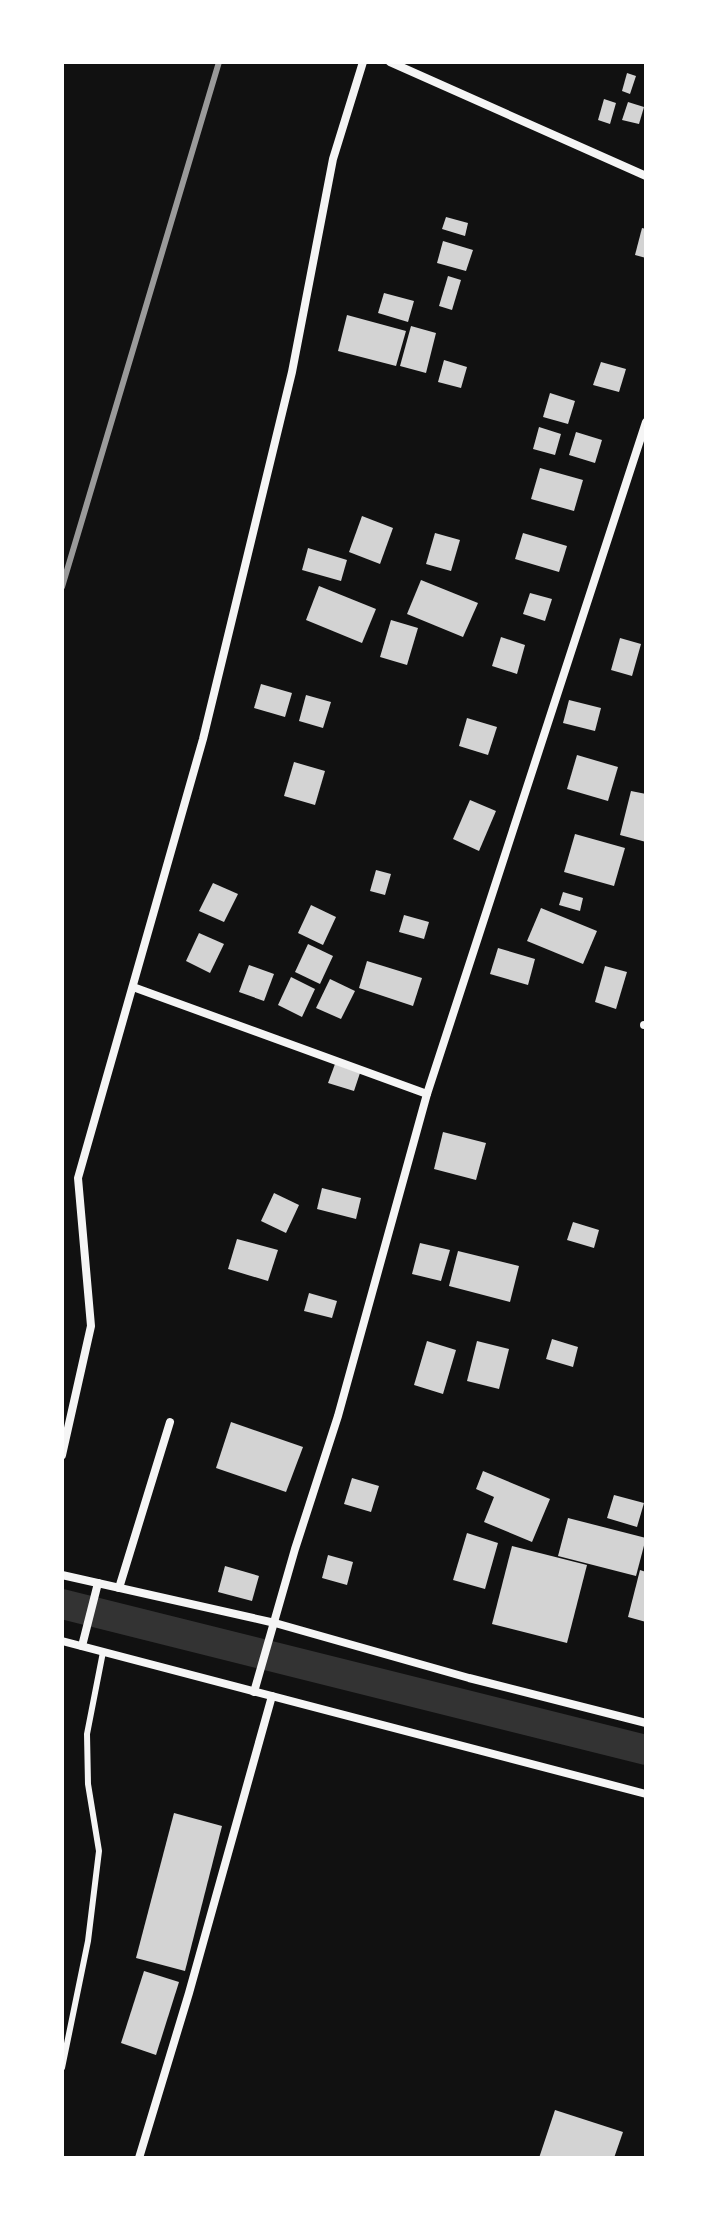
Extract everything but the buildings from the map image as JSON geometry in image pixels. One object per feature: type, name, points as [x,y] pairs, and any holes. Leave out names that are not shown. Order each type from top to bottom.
[{"type":"street","points":[[62,1455],[91,1326],[78,1178],[207,724],[292,372],[333,159],[363,62]]},
{"type":"street","points":[[390,62],[646,176]]},
{"type":"street","points":[[254,1692],[350,1373],[427,1094],[646,422]]},
{"type":"street","points":[[133,987],[427,1094]]},
{"type":"street","points":[[119,1588],[170,1422]]},
{"type":"street","points":[[62,1575],[275,1623],[469,1678],[646,1723]]},
{"type":"street","points":[[82,1646],[98,1583]]},
{"type":"street","points":[[62,1641],[646,1794]]},
{"type":"street","points":[[139,2158],[189,1993],[272,1696]]},
{"type":"lane","points":[[62,2068],[88,1941],[99,1851],[88,1784],[87,1734],[103,1652]]},
{"type":"waterway","points":[[62,1604],[646,1750]]},
{"type":"railway","points":[[62,587],[219,62]]}]
